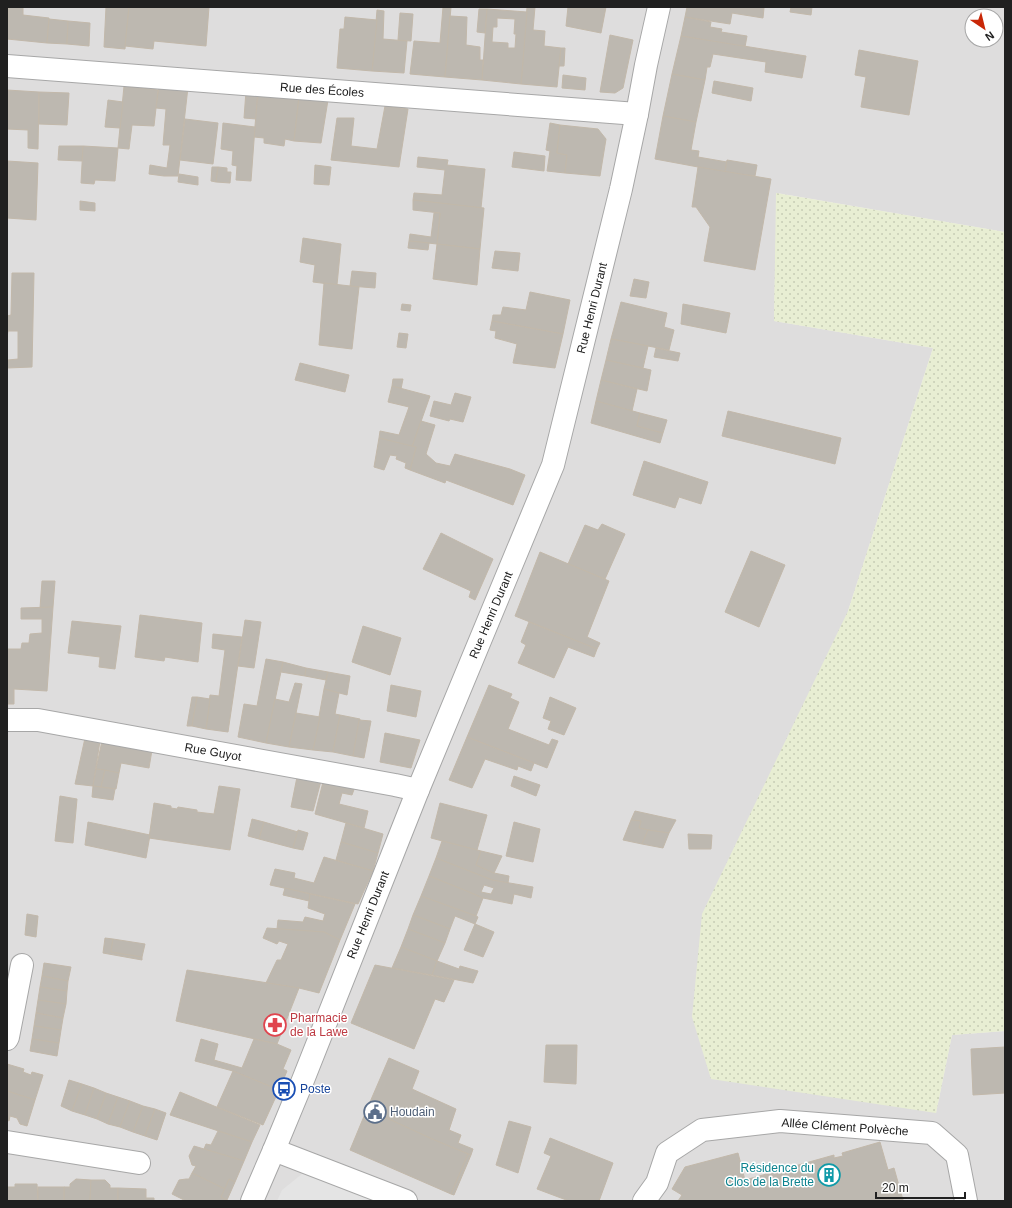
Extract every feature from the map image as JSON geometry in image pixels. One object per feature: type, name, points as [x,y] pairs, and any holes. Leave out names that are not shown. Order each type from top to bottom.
[{"type":"street","name":"Rue Henri Durant","points":[[252,1201],[274,1150],[418,790],[553,465],[621,189],[659,7]]},
{"type":"street","name":"Rue des Écoles","points":[[7,66],[637,114]]},
{"type":"street","name":"Rue Guyot","points":[[7,720],[38,720],[418,790]]},
{"type":"street","points":[[7,1039],[22,965]]},
{"type":"street","name":"Allée Clément Polvèche","points":[[644,1201],[657,1183],[667,1153],[702,1130],[780,1121],[932,1133],[957,1155],[966,1201]]},
{"type":"street","points":[[7,1142],[139,1163]]},
{"type":"street","points":[[274,1150],[406,1201]]},
{"type":"shaded area","points":[[7,7],[1005,7],[1005,232],[777,193],[774,321],[933,348],[848,611],[936,1113],[952,1035],[1005,1031],[1005,1201],[7,1201]]},
{"type":"shaded area","points":[[313,1165],[406,1201],[277,1201],[282,1190]]},
{"type":"green space","points":[[776,193],[1005,232],[1005,1031],[952,1035],[936,1113],[711,1079],[692,1017],[702,914],[848,611],[933,348],[774,321]]},
{"type":"building","points":[[8,7],[23,7],[23,15],[49,18],[47,43],[7,39]]},
{"type":"building","points":[[106,7],[129,7],[125,49],[104,47]]},
{"type":"building","points":[[129,7],[209,7],[206,46],[154,41],[153,49],[125,46]]},
{"type":"building","points":[[443,7],[451,7],[445,77],[410,74],[414,41],[440,43]]},
{"type":"building","points":[[527,7],[535,7],[533,30],[545,31],[544,46],[561,48],[557,87],[521,84]]},
{"type":"building","points":[[568,7],[606,7],[601,33],[566,26]]},
{"type":"building","points":[[687,7],[764,8],[763,18],[732,13],[730,24],[685,17]]},
{"type":"building","points":[[791,7],[812,7],[811,15],[790,12]]},
{"type":"building","points":[[479,9],[487,9],[485,33],[477,32]]},
{"type":"building","points":[[487,9],[527,12],[521,84],[482,80]],"holes":[[[497,18],[515,19],[515,48],[508,48],[508,43],[492,42],[493,27],[497,27]]]},
{"type":"building","points":[[377,10],[384,11],[383,39],[407,41],[404,73],[372,71]]},
{"type":"building","points":[[400,13],[413,14],[411,41],[398,40]]},
{"type":"building","points":[[450,16],[467,17],[466,45],[480,47],[480,60],[483,60],[482,80],[445,77]]},
{"type":"building","points":[[345,17],[377,20],[372,71],[337,68],[340,29],[344,29]]},
{"type":"building","points":[[685,17],[711,22],[710,27],[722,29],[721,32],[747,36],[745,47],[681,36]]},
{"type":"building","points":[[49,19],[68,21],[67,44],[47,43]]},
{"type":"building","points":[[68,21],[90,23],[89,46],[67,44]]},
{"type":"building","points":[[610,35],[633,40],[623,88],[615,93],[600,92]]},
{"type":"building","points":[[681,36],[806,56],[802,78],[765,72],[766,62],[713,54],[710,67],[707,67],[705,80],[672,74]]},
{"type":"building","points":[[561,48],[565,48],[564,66],[559,66]]},
{"type":"building","points":[[859,50],[918,61],[909,115],[861,107],[866,77],[855,75]]},
{"type":"building","points":[[672,74],[705,80],[696,122],[663,116]]},
{"type":"building","points":[[563,75],[586,78],[585,90],[562,88]]},
{"type":"building","points":[[714,81],[753,88],[751,101],[712,93]]},
{"type":"building","points":[[159,85],[188,87],[178,176],[149,174],[150,165],[167,168],[170,145],[163,145],[166,109],[156,108]]},
{"type":"building","points":[[124,86],[158,90],[154,126],[132,125],[129,149],[118,148]]},
{"type":"building","points":[[7,90],[39,92],[38,149],[28,148],[28,130],[7,129]]},
{"type":"building","points":[[246,91],[258,92],[256,119],[244,118]]},
{"type":"building","points":[[39,92],[69,93],[67,125],[39,124]]},
{"type":"building","points":[[258,92],[299,97],[294,141],[285,139],[284,146],[264,143],[264,138],[254,137]]},
{"type":"building","points":[[299,97],[328,100],[321,143],[294,141]]},
{"type":"building","points":[[108,100],[123,102],[120,128],[105,127]]},
{"type":"building","points":[[385,106],[408,109],[399,167],[331,160],[337,118],[354,118],[351,146],[377,149]]},
{"type":"building","points":[[663,116],[696,122],[691,150],[699,151],[698,157],[727,162],[725,172],[655,159]]},
{"type":"building","points":[[185,119],[218,123],[213,164],[180,160]]},
{"type":"building","points":[[223,123],[255,127],[251,181],[236,180],[237,166],[232,165],[233,151],[221,149]]},
{"type":"building","points":[[550,123],[560,125],[557,153],[567,155],[565,173],[547,171],[550,151],[546,150]]},
{"type":"building","points":[[560,125],[598,129],[606,139],[600,176],[565,173],[567,155],[557,153]]},
{"type":"building","points":[[59,146],[83,146],[82,161],[58,160]]},
{"type":"building","points":[[83,146],[118,148],[115,181],[95,180],[94,184],[81,183]]},
{"type":"building","points":[[514,152],[545,156],[544,171],[512,167]]},
{"type":"building","points":[[418,157],[448,160],[447,165],[485,169],[481,208],[413,200],[414,193],[442,195],[445,170],[417,167]]},
{"type":"building","points":[[727,160],[757,165],[755,176],[725,172]]},
{"type":"building","points":[[7,161],[38,163],[36,220],[7,218]]},
{"type":"building","points":[[315,165],[331,167],[329,185],[314,184]]},
{"type":"building","points":[[212,167],[218,167],[216,182],[211,181]]},
{"type":"building","points":[[218,167],[227,168],[227,172],[231,172],[230,183],[216,182]]},
{"type":"building","points":[[698,167],[771,179],[755,270],[704,261],[710,227],[696,207],[692,207]]},
{"type":"building","points":[[179,174],[198,177],[198,185],[178,182]]},
{"type":"building","points":[[413,200],[484,208],[480,249],[437,244],[440,213],[413,210]]},
{"type":"building","points":[[80,201],[95,203],[95,211],[80,210]]},
{"type":"building","points":[[434,213],[440,213],[437,244],[409,241],[410,234],[431,237]]},
{"type":"building","points":[[303,238],[341,244],[337,285],[313,282],[315,265],[300,262]]},
{"type":"building","points":[[409,241],[429,243],[428,250],[408,248]]},
{"type":"building","points":[[437,244],[480,249],[477,285],[433,279]]},
{"type":"building","points":[[495,251],[520,253],[518,271],[492,268]]},
{"type":"building","points":[[352,271],[376,273],[375,288],[350,286]]},
{"type":"building","points":[[12,273],[34,273],[32,367],[7,368],[8,360],[18,359],[18,331],[8,331],[7,337],[7,316],[11,315]]},
{"type":"building","points":[[634,279],[649,282],[646,298],[630,296]]},
{"type":"building","points":[[324,283],[359,287],[352,349],[319,345]]},
{"type":"building","points":[[530,292],[570,300],[563,334],[492,321],[493,315],[501,315],[503,307],[526,310]]},
{"type":"building","points":[[621,302],[667,313],[664,327],[674,330],[669,350],[611,339]]},
{"type":"building","points":[[402,304],[411,305],[410,311],[401,310]]},
{"type":"building","points":[[683,304],[730,313],[726,333],[681,324]]},
{"type":"building","points":[[492,321],[563,334],[555,368],[513,363],[517,344],[495,338],[496,331],[490,330]]},
{"type":"building","points":[[399,333],[408,334],[406,348],[397,347]]},
{"type":"building","points":[[611,339],[648,346],[643,368],[606,360]]},
{"type":"building","points":[[656,348],[680,353],[678,361],[654,357]]},
{"type":"building","points":[[606,360],[651,370],[647,391],[601,380]]},
{"type":"building","points":[[300,363],[349,375],[345,392],[295,380]]},
{"type":"building","points":[[393,379],[403,379],[401,389],[392,386]]},
{"type":"building","points":[[601,380],[637,389],[632,411],[596,401]]},
{"type":"building","points":[[392,386],[430,396],[412,447],[379,438],[380,431],[399,435],[409,407],[388,402]]},
{"type":"building","points":[[455,393],[471,397],[463,422],[450,419],[449,421],[430,416],[434,401],[451,405]]},
{"type":"building","points":[[596,401],[640,413],[637,426],[663,433],[660,443],[591,423]]},
{"type":"building","points":[[728,411],[841,438],[835,464],[722,436]]},
{"type":"building","points":[[640,413],[667,420],[663,433],[637,426]]},
{"type":"building","points":[[421,421],[435,425],[426,454],[436,463],[450,466],[455,454],[510,469],[525,475],[513,505],[446,480],[445,483],[410,470],[416,447],[412,447]]},
{"type":"building","points":[[379,438],[416,447],[410,470],[405,468],[406,463],[396,459],[397,456],[390,455],[384,470],[374,467]]},
{"type":"building","points":[[644,461],[708,482],[701,504],[679,497],[675,508],[633,495]]},
{"type":"building","points":[[602,524],[625,534],[605,579],[568,564],[585,525],[598,530]]},
{"type":"building","points":[[441,533],[493,559],[475,600],[469,597],[471,591],[423,569]]},
{"type":"building","points":[[751,551],[785,565],[759,627],[725,612]]},
{"type":"building","points":[[540,552],[609,581],[587,637],[600,643],[597,649],[515,616]]},
{"type":"building","points":[[42,581],[55,581],[53,607],[40,608]]},
{"type":"building","points":[[53,607],[47,691],[14,689],[14,704],[7,704],[7,649],[21,649],[22,643],[29,643],[30,634],[42,633],[42,619],[21,619],[21,608]]},
{"type":"building","points":[[140,615],[202,623],[198,662],[165,657],[164,661],[135,657]]},
{"type":"building","points":[[245,620],[261,622],[254,668],[238,666]]},
{"type":"building","points":[[72,621],[121,626],[115,669],[99,667],[100,657],[68,653]]},
{"type":"building","points":[[529,622],[597,649],[594,657],[568,647],[554,678],[518,663],[526,645],[521,642]]},
{"type":"building","points":[[363,626],[401,638],[390,675],[352,662]]},
{"type":"building","points":[[213,634],[242,637],[228,732],[206,729],[210,695],[219,696],[225,650],[212,648]]},
{"type":"building","points":[[266,659],[283,662],[266,743],[238,737],[244,704],[257,706]]},
{"type":"building","points":[[283,662],[306,668],[305,676],[281,672]]},
{"type":"building","points":[[306,668],[328,672],[326,680],[305,676]]},
{"type":"building","points":[[328,672],[350,676],[347,695],[324,689]]},
{"type":"building","points":[[295,683],[302,684],[289,747],[266,743],[275,699],[289,702]]},
{"type":"building","points":[[391,685],[421,691],[416,717],[387,711]]},
{"type":"building","points":[[489,685],[512,694],[510,698],[519,702],[508,729],[549,745],[552,739],[558,741],[547,768],[467,737]]},
{"type":"building","points":[[324,689],[339,693],[335,714],[340,715],[333,752],[313,750]]},
{"type":"building","points":[[192,697],[197,697],[192,726],[187,726]]},
{"type":"building","points":[[197,697],[210,699],[206,729],[192,726]]},
{"type":"building","points":[[550,697],[576,708],[564,735],[548,729],[551,721],[543,718]]},
{"type":"building","points":[[296,713],[320,717],[313,750],[289,747]]},
{"type":"building","points":[[340,715],[360,719],[353,756],[333,752]]},
{"type":"building","points":[[359,720],[371,721],[364,758],[353,756]]},
{"type":"building","points":[[385,733],[420,740],[411,768],[380,762]]},
{"type":"building","points":[[467,737],[534,763],[531,771],[518,766],[517,770],[485,759],[472,788],[449,780]]},
{"type":"building","points":[[85,738],[100,741],[93,786],[75,784]]},
{"type":"building","points":[[102,741],[152,750],[149,768],[121,763],[119,773],[96,769]]},
{"type":"building","points":[[96,769],[105,770],[101,787],[93,786]]},
{"type":"building","points":[[105,770],[119,773],[116,789],[101,787]]},
{"type":"building","points":[[298,772],[322,777],[313,811],[291,807]]},
{"type":"building","points":[[514,776],[540,785],[536,796],[511,786]]},
{"type":"building","points":[[324,778],[356,784],[352,795],[342,793],[339,804],[368,811],[364,828],[315,814]]},
{"type":"building","points":[[93,786],[115,789],[113,800],[92,797]]},
{"type":"building","points":[[219,786],[240,789],[230,850],[149,838],[154,803],[171,806],[171,808],[177,809],[178,807],[197,810],[197,812],[214,814]]},
{"type":"building","points":[[60,796],[77,799],[73,843],[55,841]]},
{"type":"building","points":[[440,803],[487,815],[477,850],[431,838]]},
{"type":"building","points":[[635,811],[676,820],[669,833],[648,830],[639,828],[641,821],[631,820]]},
{"type":"building","points":[[252,819],[264,822],[259,839],[248,836]]},
{"type":"building","points":[[631,820],[641,821],[639,828],[648,830],[642,844],[623,840]]},
{"type":"building","points":[[88,822],[150,835],[146,858],[85,845]]},
{"type":"building","points":[[264,822],[298,832],[293,848],[259,839]]},
{"type":"building","points":[[514,822],[540,829],[533,862],[506,856]]},
{"type":"building","points":[[346,823],[383,834],[378,853],[341,842]]},
{"type":"building","points":[[298,830],[308,833],[303,850],[293,848]]},
{"type":"building","points":[[648,830],[669,833],[663,848],[642,844]]},
{"type":"building","points":[[688,834],[712,835],[711,849],[689,849]]},
{"type":"building","points":[[442,841],[481,851],[476,865],[494,873],[509,876],[508,883],[492,880],[436,858]]},
{"type":"building","points":[[341,842],[378,853],[373,871],[336,860]]},
{"type":"building","points":[[481,851],[502,856],[494,873],[476,865]]},
{"type":"building","points":[[324,857],[373,871],[358,904],[270,885],[275,869],[295,873],[294,878],[314,883]]},
{"type":"building","points":[[436,858],[492,880],[533,887],[531,898],[514,894],[512,904],[483,898],[429,876]],"holes":[[[484,885],[494,888],[491,894],[481,892]]]},
{"type":"building","points":[[429,876],[483,898],[476,916],[421,896]]},
{"type":"building","points":[[285,888],[310,894],[309,901],[283,895]]},
{"type":"building","points":[[310,894],[355,904],[340,940],[324,932],[277,929],[278,920],[303,922],[305,917],[323,921],[325,914],[308,908]]},
{"type":"building","points":[[421,896],[478,917],[475,924],[455,916],[450,929],[413,915]]},
{"type":"building","points":[[27,914],[38,916],[36,937],[25,935]]},
{"type":"building","points":[[413,915],[450,929],[445,943],[408,929]]},
{"type":"building","points":[[475,924],[494,932],[483,957],[464,950]]},
{"type":"building","points":[[267,928],[324,932],[340,940],[319,993],[299,988],[266,983],[277,960],[281,960],[288,944],[279,941],[277,944],[263,938]]},
{"type":"building","points":[[408,929],[445,943],[437,961],[401,947]]},
{"type":"building","points":[[105,938],[113,939],[111,952],[142,957],[142,960],[103,953]]},
{"type":"building","points":[[113,939],[145,944],[142,957],[111,952]]},
{"type":"building","points":[[401,947],[437,961],[432,975],[392,968]]},
{"type":"building","points":[[437,961],[459,969],[460,966],[478,971],[473,983],[432,975]]},
{"type":"building","points":[[44,963],[71,967],[68,981],[42,976]]},
{"type":"building","points":[[375,965],[454,980],[444,1002],[435,999],[414,1049],[351,1023]]},
{"type":"building","points":[[187,970],[299,988],[277,1044],[176,1021]]},
{"type":"building","points":[[42,976],[68,981],[67,991],[40,987]]},
{"type":"building","points":[[40,987],[67,991],[66,1004],[38,1000]]},
{"type":"building","points":[[38,1000],[66,1004],[63,1018],[36,1013]]},
{"type":"building","points":[[36,1013],[63,1018],[61,1030],[34,1026]]},
{"type":"building","points":[[34,1026],[61,1030],[59,1043],[32,1039]]},
{"type":"building","points":[[32,1039],[59,1043],[57,1056],[30,1051]]},
{"type":"building","points":[[201,1039],[218,1044],[214,1060],[242,1068],[254,1039],[277,1044],[291,1050],[283,1069],[287,1071],[279,1090],[233,1071],[195,1061]]},
{"type":"building","points":[[546,1045],[577,1045],[576,1084],[544,1082]]},
{"type":"building","points":[[1005,1047],[1005,1093],[973,1095],[971,1049]]},
{"type":"building","points":[[389,1058],[419,1071],[412,1089],[456,1109],[449,1130],[461,1135],[458,1143],[473,1149],[471,1155],[367,1109]]},
{"type":"building","points":[[7,1064],[24,1069],[23,1072],[31,1075],[32,1072],[43,1075],[35,1100],[7,1091]]},
{"type":"building","points":[[233,1071],[279,1090],[263,1125],[217,1107]]},
{"type":"building","points":[[69,1080],[82,1084],[72,1111],[61,1106]]},
{"type":"building","points":[[82,1084],[94,1088],[85,1115],[72,1111]]},
{"type":"building","points":[[94,1088],[106,1093],[97,1119],[85,1115]]},
{"type":"building","points":[[7,1091],[35,1100],[27,1126],[20,1124],[17,1118],[10,1116],[9,1121],[7,1120]]},
{"type":"building","points":[[180,1092],[260,1125],[252,1142],[170,1115]]},
{"type":"building","points":[[106,1093],[118,1097],[108,1124],[97,1119]]},
{"type":"building","points":[[118,1097],[130,1101],[120,1127],[108,1124]]},
{"type":"building","points":[[130,1101],[143,1106],[133,1132],[120,1127]]},
{"type":"building","points":[[143,1106],[155,1109],[145,1136],[133,1132]]},
{"type":"building","points":[[155,1109],[166,1113],[157,1140],[145,1136]]},
{"type":"building","points":[[367,1109],[468,1154],[451,1194],[350,1150]]},
{"type":"building","points":[[509,1121],[531,1127],[518,1173],[496,1165]]},
{"type":"building","points":[[218,1131],[252,1142],[244,1161],[204,1149],[206,1144],[211,1145]]},
{"type":"building","points":[[550,1138],[613,1163],[599,1201],[569,1201],[537,1189],[551,1156],[544,1153]]},
{"type":"building","name":"Résidence du Clos de la Brette","points":[[880,1142],[888,1170],[894,1168],[903,1200],[678,1201],[682,1195],[672,1189],[685,1167],[738,1153],[745,1180],[834,1155],[834,1158],[843,1156],[842,1153]]},
{"type":"building","points":[[194,1146],[244,1161],[235,1182],[229,1179],[225,1189],[192,1173],[196,1166],[192,1165],[189,1156]]},
{"type":"building","points":[[468,1154],[471,1155],[454,1195],[451,1194]]},
{"type":"building","points":[[192,1173],[225,1189],[221,1197],[227,1201],[186,1201],[172,1194],[179,1180],[189,1179]]},
{"type":"building","points":[[76,1179],[91,1180],[90,1201],[64,1201],[64,1187],[70,1187],[70,1184]]},
{"type":"building","points":[[229,1179],[235,1182],[227,1200],[221,1197]]},
{"type":"building","points":[[91,1180],[105,1180],[110,1185],[110,1188],[118,1188],[118,1201],[90,1201]]},
{"type":"building","points":[[15,1184],[37,1184],[38,1201],[7,1201],[7,1187],[15,1187]]},
{"type":"building","points":[[38,1187],[64,1187],[64,1201],[38,1201]]},
{"type":"building","points":[[118,1188],[146,1189],[146,1198],[154,1198],[154,1201],[118,1201]]},
{"type":"place","name":"Pharmacie de la Lawe","points":[[275,1025]]},
{"type":"place","name":"Poste","points":[[284,1089]]},
{"type":"place","name":"Houdain","points":[[375,1112]]},
{"type":"place","name":"Résidence du Clos de la Brette","points":[[829,1175]]}]
